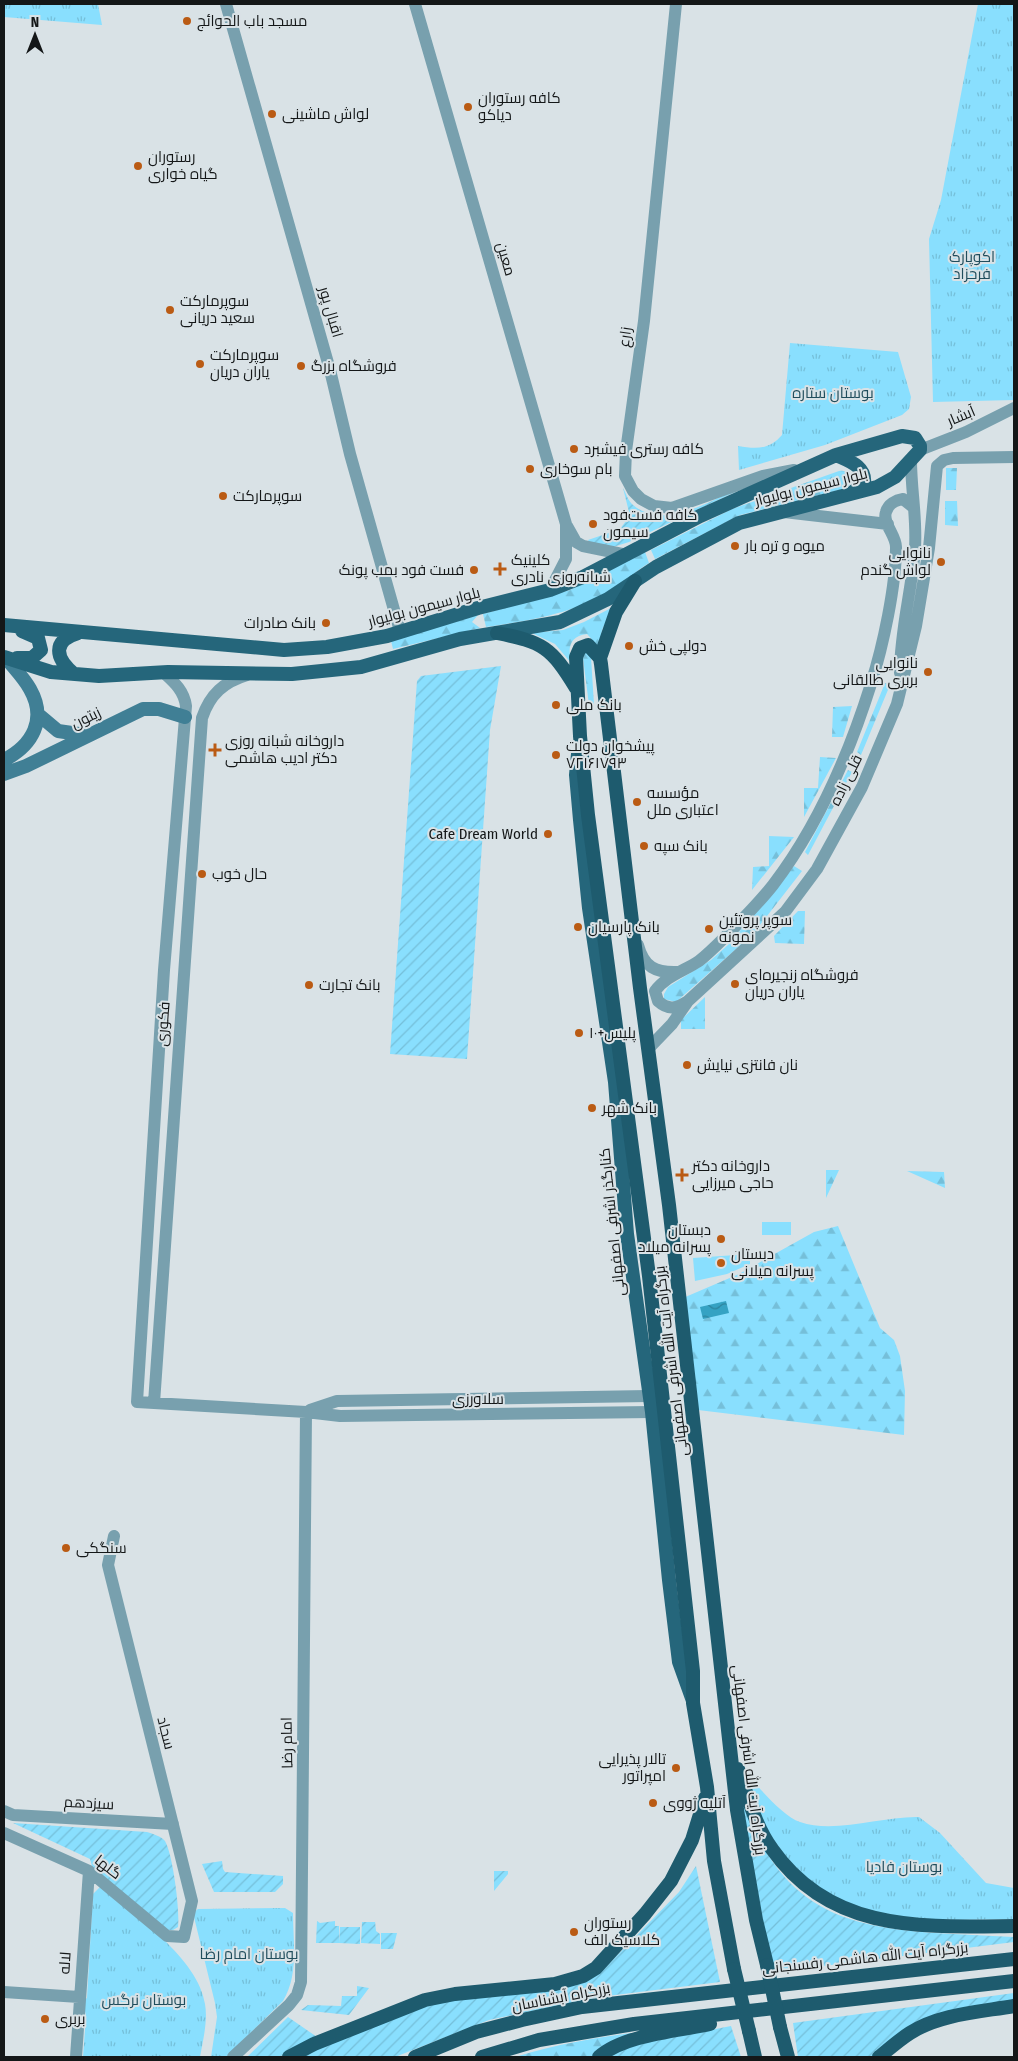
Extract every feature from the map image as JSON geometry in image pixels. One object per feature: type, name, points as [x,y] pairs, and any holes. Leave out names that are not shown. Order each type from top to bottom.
[{"type":"highway","points":[[600,658],[616,612],[635,581]]},
{"type":"highway","points":[[497,633],[534,641],[542,646],[565,669],[577,689]]},
{"type":"highway","name":"بزرگراه آیت الله اشرفی اصفهانی","points":[[755,2057],[734,1969],[714,1861],[707,1793],[694,1703],[693,1671],[641,1206],[588,815],[580,736],[576,657],[580,648],[588,645],[593,647],[600,658],[669,1205],[742,1844],[788,2057]]},
{"type":"highway","points":[[732,1752],[760,1828],[772,1849],[809,1888],[832,1903],[859,1914],[903,1924],[1014,1926]]},
{"type":"highway","points":[[289,2057],[314,2044],[425,2000],[454,1994],[555,1984],[583,1976],[596,1968],[639,1921],[670,1881],[692,1840],[707,1793]]},
{"type":"highway","name":"بزرگراه آیت الله هاشمی رفسنجانی","points":[[718,1991],[1014,1959]]},
{"type":"highway","points":[[482,2057],[539,2040],[634,2024],[1014,1980]]},
{"type":"highway","name":"بزرگراه آبشناسان","points":[[415,2057],[476,2032],[522,2020],[610,2003],[718,1991]]},
{"type":"highway","points":[[879,2057],[909,2033],[925,2025],[957,2016],[1014,2006]]},
{"type":"highway","points":[[599,2057],[612,2047],[630,2041],[721,2021],[756,2010]]},
{"type":"highway","points":[[502,2057],[539,2040]]},
{"type":"main road","name":"بلوار سیمون بولیوار","points":[[4,625],[284,650],[327,647],[388,636],[400,631],[550,590],[583,577],[700,516],[836,455],[902,436],[915,438],[919,442],[915,455],[895,477],[877,487],[739,522],[714,534],[589,610],[560,622],[440,644],[394,659],[360,667],[292,674],[164,673],[99,676],[51,672],[5,657]]},
{"type":"main road","points":[[836,455],[861,468],[864,474],[864,483],[852,493]]},
{"type":"main road","points":[[4,625],[35,635],[41,646],[39,653],[32,658],[5,657]]},
{"type":"main road","points":[[74,674],[64,666],[60,658],[60,643],[64,638],[81,632]]},
{"type":"main road","points":[[5,657],[30,687],[39,715],[58,731],[87,735]]},
{"type":"main road","name":"زیتون","points":[[4,774],[26,766],[87,735],[143,710],[159,709],[185,717]]},
{"type":"main road","points":[[4,760],[24,747],[34,733],[39,715]]},
{"type":"main road","name":"کنارگذر اشرفی اصفهانی","points":[[580,736],[576,774],[580,820],[589,908],[615,1082],[627,1234],[652,1412],[679,1662],[694,1703]]},
{"type":"street","name":"اقبال پور","points":[[226,4],[328,361],[350,454],[400,631]]},
{"type":"street","name":"معین","points":[[415,4],[566,524],[566,560],[550,590]]},
{"type":"street","name":"زارع","points":[[676,4],[644,321],[625,463],[627,482],[641,499],[654,506],[672,508],[762,476],[804,468]]},
{"type":"street","name":"آبشار","points":[[915,455],[1014,408]]},
{"type":"street","points":[[900,693],[900,645],[915,550],[916,514],[913,506],[915,455]]},
{"type":"street","name":"قلی زاده","points":[[888,524],[896,544],[894,579],[876,666],[848,748],[809,830],[773,884],[719,943],[699,960],[661,983],[656,990],[656,997],[662,1005],[671,1008],[678,1007],[688,1001],[785,912],[817,869],[862,787],[894,716],[916,626],[929,548],[936,470],[944,460],[953,458],[1014,457]]},
{"type":"street","points":[[777,512],[888,524],[885,512],[894,502],[904,499],[913,506]]},
{"type":"street","name":"معین","points":[[566,524],[580,544],[589,548],[627,554]]},
{"type":"street","name":"فکوری","points":[[137,1402],[163,989],[185,717],[185,697],[178,686],[164,673]]},
{"type":"street","name":"فکوری","points":[[154,1404],[202,718],[206,704],[224,684],[252,674]]},
{"type":"street","points":[[634,932],[640,954],[652,970],[680,972]]},
{"type":"street","name":"قلی زاده","points":[[648,1048],[672,1024],[688,1001]]},
{"type":"street","name":"سلاورزی","points":[[306,1412],[338,1401],[649,1396]]},
{"type":"street","points":[[595,1397],[596,1414]]},
{"type":"street","name":"سلاورزی","points":[[137,1402],[306,1412],[340,1416],[652,1412]]},
{"type":"street","name":"امام رضا","points":[[239,2055],[289,2005],[297,1995],[302,1982],[304,1822],[302,1664],[306,1412]]},
{"type":"street","name":"سجاد","points":[[114,1536],[108,1565],[192,1901],[187,1914],[184,1937]]},
{"type":"street","name":"سیزدهم","points":[[4,1811],[13,1815],[172,1824]]},
{"type":"street","name":"گلها","points":[[4,1833],[88,1871],[167,1936],[184,1937]]},
{"type":"street","name":"لاله","points":[[76,2057],[88,1871]]},
{"type":"street","points":[[4,1992],[79,1997]]},
{"type":"green space","points":[[4,4],[98,4],[102,25],[4,17]]},
{"type":"green space","name":"اکوپارک فرحزاد","points":[[978,4],[1014,4],[1014,400],[933,402],[929,239],[941,200]]},
{"type":"green space","name":"بوستان ستاره","points":[[790,343],[898,352],[911,397],[909,409],[902,415],[825,445],[739,470],[738,446],[751,448],[767,446],[782,435]]},
{"type":"green space","points":[[946,468],[957,468],[956,490],[946,490]]},
{"type":"green space","points":[[839,471],[850,474],[853,480],[847,488],[740,515],[655,559],[651,550],[732,509]]},
{"type":"green space","points":[[745,485],[735,492],[629,542],[613,547],[590,543],[588,540],[620,529],[626,521],[624,514],[629,512],[623,488],[633,505],[646,512],[660,515],[674,514],[704,505]]},
{"type":"green space","points":[[945,501],[957,501],[958,526],[945,525]]},
{"type":"green space","points":[[645,552],[649,563],[600,597],[552,615],[486,627],[483,614],[570,590]]},
{"type":"green space","points":[[613,607],[602,630],[599,652],[597,645],[587,634],[576,637],[570,648],[572,664],[555,644],[532,633],[563,630],[584,622]]},
{"type":"green space","points":[[478,615],[472,622],[480,628],[393,649],[391,641]]},
{"type":"green space","points":[[585,653],[588,653],[591,657],[594,705],[589,705],[583,658]]},
{"type":"green space","points":[[501,666],[490,730],[467,1059],[390,1054],[417,681],[421,676]]},
{"type":"green space","points":[[885,683],[890,685],[861,755],[857,752]]},
{"type":"green space","points":[[852,706],[843,737],[832,737],[833,707]]},
{"type":"green space","points":[[820,757],[836,758],[804,817],[804,788],[818,788]]},
{"type":"green space","points":[[848,770],[852,772],[808,855],[805,852]]},
{"type":"green space","points":[[769,836],[794,837],[752,890],[753,867],[769,866]]},
{"type":"green space","points":[[794,866],[802,871],[753,934],[676,1002],[664,999],[664,994],[668,987],[711,960],[729,944]]},
{"type":"green space","points":[[798,911],[805,911],[804,944],[775,943],[774,936]]},
{"type":"green space","points":[[705,997],[705,1029],[681,1029],[681,1020]]},
{"type":"green space","points":[[826,1170],[839,1170],[826,1198]]},
{"type":"green space","points":[[907,1171],[944,1172],[945,1188]]},
{"type":"green space","points":[[762,1222],[791,1222],[791,1235],[762,1235]]},
{"type":"green space","points":[[838,1226],[880,1328],[894,1340],[900,1356],[905,1391],[904,1435],[698,1410],[683,1298],[739,1274],[814,1232]]},
{"type":"green space","points":[[750,1254],[750,1264],[727,1274],[695,1281],[693,1258]]},
{"type":"green space","name":"بوستان فادیا","points":[[744,1771],[778,1807],[800,1822],[828,1826],[919,1817],[940,1833],[986,1883],[1014,1888],[1014,1919],[948,1920],[884,1914],[855,1905],[827,1892],[801,1873],[768,1833]]},
{"type":"green space","points":[[740,1790],[759,1839],[783,1876],[812,1901],[845,1917],[882,1927],[922,1932],[1014,1937],[1014,1942],[775,1972],[763,1923]]},
{"type":"green space","points":[[13,1823],[147,1832],[157,1835],[165,1841],[168,1848],[175,1883],[178,1927],[173,1930],[166,1930],[92,1866],[90,1859]]},
{"type":"green space","points":[[222,1861],[225,1872],[283,1876],[283,1884],[275,1892],[214,1892],[202,1864]]},
{"type":"green space","points":[[696,1866],[720,1982],[599,1997],[489,2020],[395,2057],[299,2057],[426,2003],[601,1972],[679,1892]]},
{"type":"green space","points":[[494,1871],[508,1871],[508,1874],[494,1891]]},
{"type":"green space","name":"بوستان نرگس","points":[[101,1886],[163,1939],[191,1971],[200,1987],[206,2010],[205,2030],[200,2057],[83,2057],[86,2016],[83,2001],[87,1998],[93,1894]]},
{"type":"green space","name":"بوستان امام رضا","points":[[285,1908],[293,1913],[294,1958],[288,1991],[283,2001],[226,2057],[211,2057],[217,2017],[193,1913],[198,1909]]},
{"type":"green space","points":[[317,1921],[320,1923],[335,1921],[335,1926],[339,1926],[339,1943],[316,1943]]},
{"type":"green space","points":[[375,1921],[376,1931],[380,1934],[380,1944],[361,1943],[362,1922]]},
{"type":"green space","points":[[340,1927],[360,1927],[360,1944],[339,1943]]},
{"type":"green space","points":[[381,1933],[397,1933],[393,1949],[381,1949]]},
{"type":"green space","points":[[357,1986],[369,1988],[349,2015],[301,2010],[308,2005],[341,2006],[342,1996],[357,1996]]},
{"type":"green space","points":[[1014,1993],[1014,2001],[959,2010],[873,2057],[798,2057],[793,2023]]},
{"type":"green space","points":[[288,2017],[317,2037],[279,2057],[247,2057]]},
{"type":"green space","points":[[690,2026],[593,2057],[515,2057],[580,2041]]},
{"type":"green space","points":[[731,2026],[741,2057],[604,2057],[618,2048]]},
{"type":"water","points":[[726,1301],[729,1313],[703,1319],[700,1307]]},
{"type":"place","name":"مسجد باب الحوائج","points":[[187,21]]},
{"type":"place","name":"کافه رستوران دیاکو","points":[[468,107]]},
{"type":"place","name":"لواش ماشینی","points":[[272,114]]},
{"type":"place","name":"رستوران گیاه خواری","points":[[138,166]]},
{"type":"place","name":"سوپرمارکت سعید دریانی","points":[[170,310]]},
{"type":"place","name":"سوپرمارکت یاران دریان","points":[[200,364]]},
{"type":"place","name":"فروشگاه بزرگ","points":[[301,366]]},
{"type":"place","name":"کافه رستری فیشبرد","points":[[574,449]]},
{"type":"place","name":"بام سوخاری","points":[[530,469]]},
{"type":"place","name":"سوپرمارکت","points":[[223,496]]},
{"type":"place","name":"کافه فست‌فود سیمون","points":[[593,524]]},
{"type":"place","name":"میوه و تره بار","points":[[735,546]]},
{"type":"place","name":"نانوایی لواش گندم","points":[[941,562]]},
{"type":"place","name":"کلینیک شبانه‌روزی نادری","points":[[500,569]]},
{"type":"place","name":"فست فود بمب پونک","points":[[474,570]]},
{"type":"place","name":"بانک صادرات","points":[[326,623]]},
{"type":"place","name":"دولپی خش","points":[[629,646]]},
{"type":"place","name":"نانوایی بربری طالقانی","points":[[928,672]]},
{"type":"place","name":"بانک ملی","points":[[556,705]]},
{"type":"place","name":"داروخانه شبانه روزی دکتر ادیب هاشمی","points":[[215,750]]},
{"type":"place","name":"پیشخوان دولت ۷۲۱۶۱۷۹۳","points":[[556,755]]},
{"type":"place","name":"مؤسسه اعتباری ملل","points":[[637,802]]},
{"type":"place","name":"Cafe Dream World","points":[[548,834]]},
{"type":"place","name":"بانک سپه","points":[[644,846]]},
{"type":"place","name":"حال خوب","points":[[202,874]]},
{"type":"place","name":"بانک پارسیان","points":[[578,927]]},
{"type":"place","name":"سوپر پروتئین نمونه","points":[[709,929]]},
{"type":"place","name":"فروشگاه زنجیره‌ای یاران دریان","points":[[735,984]]},
{"type":"place","name":"بانک تجارت","points":[[309,985]]},
{"type":"place","name":"پلیس+۱۰","points":[[579,1033]]},
{"type":"place","name":"نان فانتزی نیایش","points":[[687,1065]]},
{"type":"place","name":"بانک شهر","points":[[592,1108]]},
{"type":"place","name":"داروخانه دکتر حاجی میرزایی","points":[[682,1175]]},
{"type":"place","name":"دبستان پسرانه میلاد","points":[[721,1239]]},
{"type":"place","name":"دبستان پسرانه میلانی","points":[[721,1263]]},
{"type":"place","name":"سنگکی","points":[[66,1548]]},
{"type":"place","name":"تالار پذیرایی امپراتور","points":[[676,1768]]},
{"type":"place","name":"آتلیه ژووی","points":[[653,1803]]},
{"type":"place","name":"رستوران کلاسیک الف","points":[[574,1932]]},
{"type":"place","name":"بربری","points":[[45,2019]]}]
